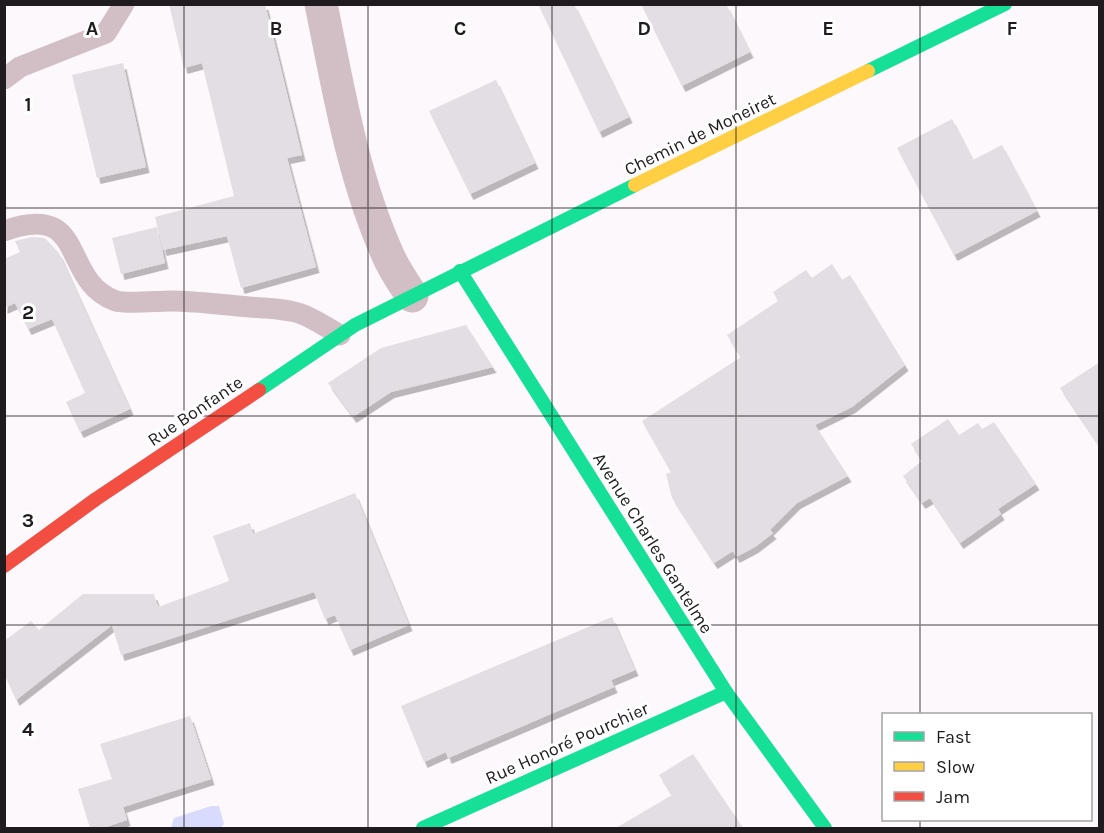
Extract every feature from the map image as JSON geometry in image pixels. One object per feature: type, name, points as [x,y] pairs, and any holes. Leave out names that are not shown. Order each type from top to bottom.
[{"type":"main road","name":"Chemin de Moneiret","points":[[412,296],[1005,4]]},
{"type":"main road","name":"Avenue Charles Gantelme","points":[[459,271],[726,692],[825,828]]},
{"type":"main road","name":"Rue Bonfante","points":[[4,566],[96,499],[340,335],[412,296]]},
{"type":"main road","name":"Rue Honoré Pourchier","points":[[423,828],[726,692]]},
{"type":"street","points":[[321,4],[350,139],[369,201],[387,253],[412,296]]},
{"type":"lane","points":[[4,79],[20,68],[106,33],[124,4]]},
{"type":"lane","points":[[4,231],[26,223],[42,222],[57,229],[67,240],[88,281],[100,295],[120,303],[182,301],[291,311],[340,335]]},
{"type":"water","points":[[211,806],[219,806],[224,824],[220,828],[171,828],[174,818]]},
{"type":"building","points":[[169,4],[265,4],[302,155],[287,158],[316,267],[241,288],[227,236],[163,250],[155,217],[234,196],[202,63],[184,68]]},
{"type":"building","points":[[538,4],[574,4],[629,117],[599,132]]},
{"type":"building","points":[[641,4],[726,4],[750,52],[682,86]]},
{"type":"building","points":[[123,63],[146,167],[97,178],[72,75]]},
{"type":"building","points":[[496,80],[535,163],[470,194],[429,111]]},
{"type":"building","points":[[952,119],[973,160],[1002,145],[1037,211],[954,255],[897,148]]},
{"type":"building","points":[[157,227],[165,263],[121,274],[112,238]]},
{"type":"building","points":[[32,237],[45,238],[59,253],[130,409],[80,432],[66,402],[85,393],[52,319],[28,329],[15,303],[4,308],[4,259],[20,252],[15,241]]},
{"type":"building","points":[[832,264],[842,280],[850,275],[905,365],[852,407],[815,425],[848,476],[797,503],[770,530],[773,533],[755,547],[736,557],[733,551],[714,563],[672,498],[666,474],[671,472],[642,421],[741,357],[727,335],[778,301],[773,292],[806,270],[812,278]]},
{"type":"building","points":[[466,325],[493,367],[391,392],[353,417],[328,383],[381,348]]},
{"type":"building","points":[[1100,362],[1100,447],[1060,388]]},
{"type":"building","points":[[948,419],[959,435],[978,423],[982,429],[994,422],[1036,484],[998,509],[1001,514],[960,543],[930,498],[922,503],[903,476],[922,461],[911,444]]},
{"type":"building","points":[[355,493],[409,625],[350,650],[335,615],[325,619],[314,592],[121,655],[112,625],[16,700],[4,673],[4,641],[31,621],[39,630],[83,594],[154,594],[158,607],[229,581],[213,536],[250,523],[253,534]]},
{"type":"building","points":[[612,617],[635,670],[611,680],[614,687],[448,758],[446,752],[424,762],[401,706]]},
{"type":"building","points":[[190,716],[211,779],[123,807],[127,820],[103,828],[90,828],[78,789],[112,779],[100,744]]},
{"type":"building","points":[[693,754],[743,828],[616,828],[672,795],[659,775]]},
{"type":"traffic: fast","points":[[868,71],[1005,4]]},
{"type":"traffic: fast","points":[[259,390],[355,325],[635,185]]},
{"type":"traffic: fast","points":[[460,271],[726,692],[825,828]]},
{"type":"traffic: fast","points":[[423,828],[726,692]]},
{"type":"traffic: slow","points":[[635,185],[868,71]]},
{"type":"traffic: jam","points":[[4,566],[96,499],[259,390]]}]
